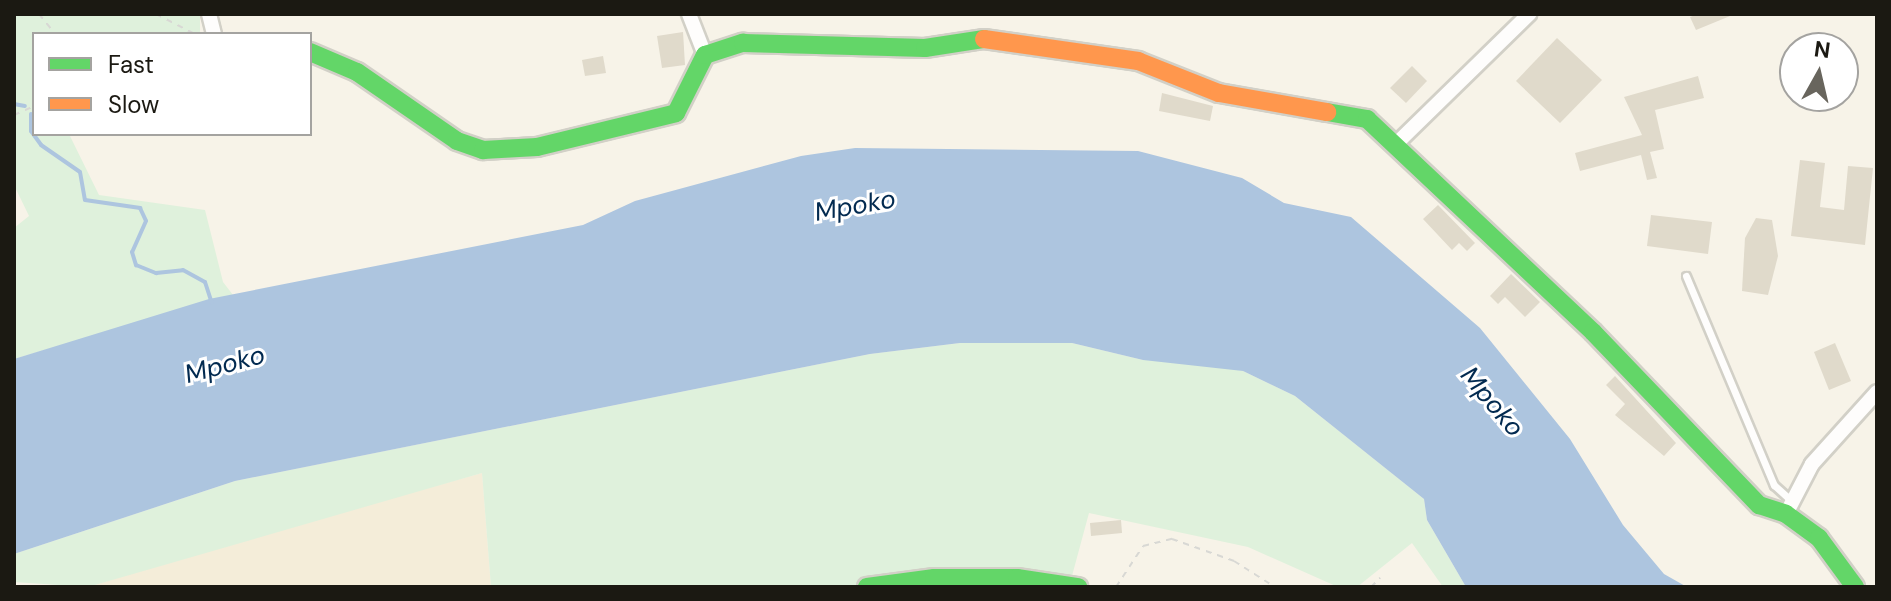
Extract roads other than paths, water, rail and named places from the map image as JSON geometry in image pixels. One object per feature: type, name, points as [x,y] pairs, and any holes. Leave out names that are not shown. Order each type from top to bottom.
[{"type":"street","points":[[689,14],[705,55]]},
{"type":"street","points":[[1397,143],[1529,14]]},
{"type":"street","points":[[312,53],[357,72],[457,141],[507,151],[676,113],[705,55],[743,43],[840,49],[925,48],[992,38],[1031,42],[1138,61],[1219,93],[1367,119],[1397,143],[1759,505],[1789,508],[1819,538],[1855,587]]},
{"type":"street","points":[[1789,508],[1812,464],[1877,392]]},
{"type":"street","points":[[867,587],[934,578],[1017,578],[1078,587]]},
{"type":"lane","points":[[1686,276],[1774,485],[1789,508]]},
{"type":"water","name":"Mpoko","points":[[855,148],[1138,151],[1242,178],[1284,203],[1351,217],[1480,328],[1570,439],[1623,525],[1664,574],[1687,587],[1466,587],[1427,520],[1424,499],[1295,396],[1243,371],[1143,360],[1072,343],[960,343],[870,354],[235,481],[14,554],[14,359],[209,299],[583,225],[635,201],[801,156]]},
{"type":"waterway","points":[[14,104],[25,106]]},
{"type":"waterway","points":[[31,114],[32,132]]},
{"type":"waterway","points":[[35,136],[41,145],[80,172],[85,200],[140,208],[146,221],[132,252],[136,265],[156,273],[183,270],[205,282],[212,303]]}]
